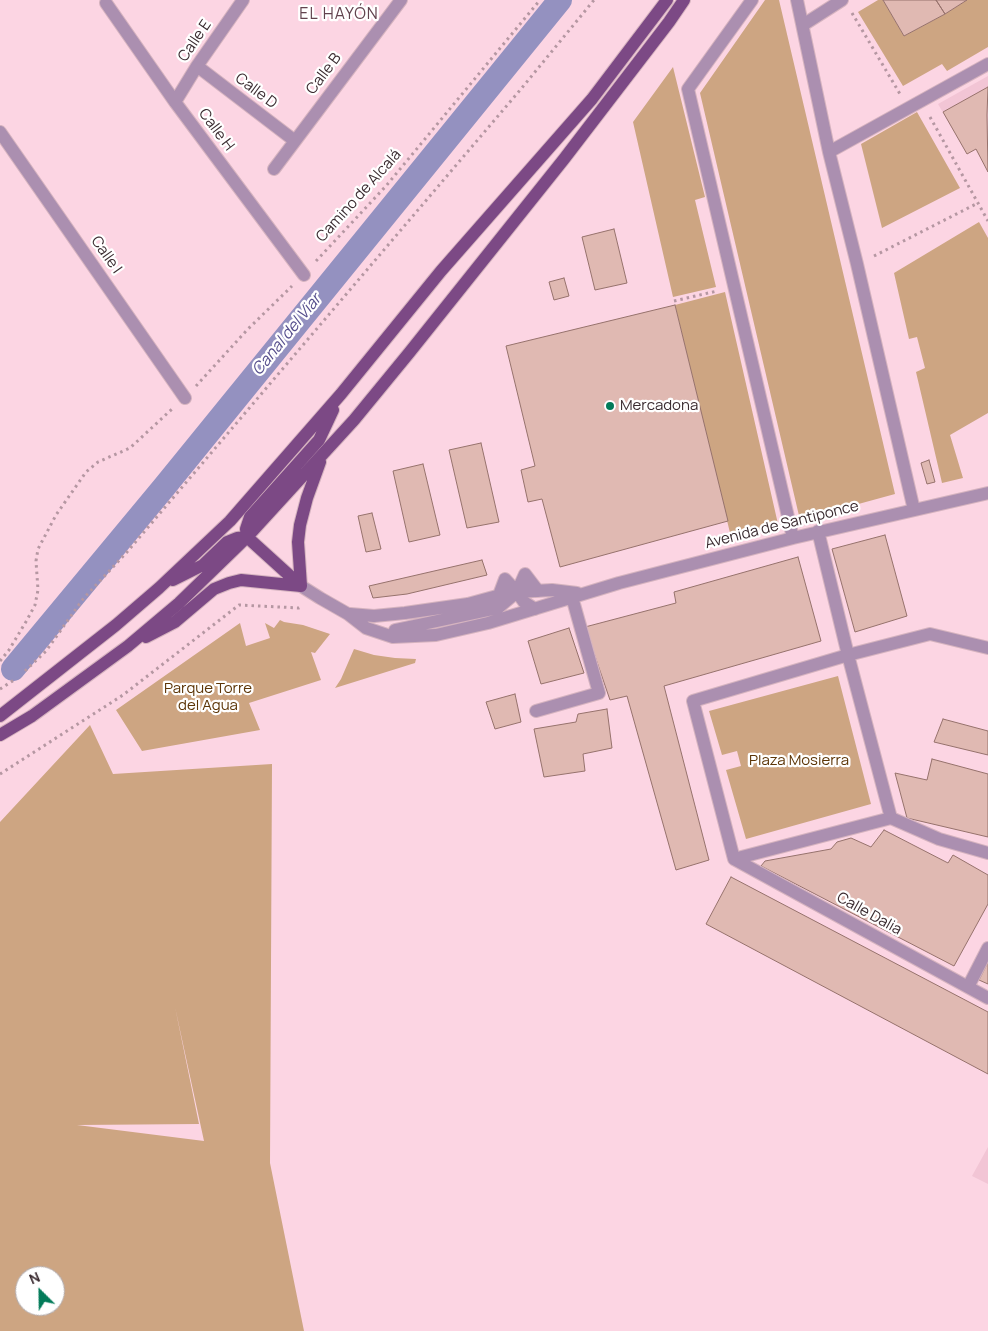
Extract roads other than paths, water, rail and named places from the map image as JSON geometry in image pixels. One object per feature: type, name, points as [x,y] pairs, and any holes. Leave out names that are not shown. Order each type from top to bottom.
[{"type":"main road","points":[[0,716],[116,625],[159,588],[230,520],[341,394],[441,271],[592,99],[667,0]]},
{"type":"main road","points":[[0,735],[32,716],[128,646],[179,604],[247,537],[354,420],[409,353],[564,159],[684,0]]},
{"type":"main road","points":[[301,586],[247,537],[246,529],[250,517],[319,440],[341,394]]},
{"type":"main road","points":[[301,586],[298,542],[300,525],[307,498],[323,455]]},
{"type":"main road","points":[[159,588],[203,565],[227,542],[247,537]]},
{"type":"main road","points":[[128,646],[175,622],[214,589],[229,583],[241,580],[301,586]]},
{"type":"street","name":"Calle B","points":[[274,169],[400,0]]},
{"type":"street","points":[[752,0],[688,89],[793,538]]},
{"type":"street","points":[[797,0],[829,152],[914,510]]},
{"type":"street","name":"Calle H","points":[[106,3],[175,102],[304,274]]},
{"type":"street","name":"Calle E","points":[[175,102],[237,3]]},
{"type":"street","points":[[803,25],[845,4]]},
{"type":"street","points":[[829,152],[988,64]]},
{"type":"street","name":"Calle D","points":[[198,66],[295,141]]},
{"type":"street","name":"Calle I","points":[[0,132],[185,398]]},
{"type":"street","name":"Avenida de Santiponce","points":[[301,586],[348,614],[366,628],[393,637],[436,635],[488,623],[619,583],[818,531],[988,494]]},
{"type":"street","points":[[818,531],[891,818]]},
{"type":"street","points":[[366,628],[397,630],[498,608],[517,592],[525,574],[538,591]]},
{"type":"street","points":[[499,595],[505,579],[524,602],[535,609]]},
{"type":"street","name":"Avenida de Santiponce","points":[[348,614],[374,616],[406,613],[468,604],[517,592],[552,590],[585,593]]},
{"type":"street","points":[[536,711],[599,693],[572,597]]},
{"type":"street","points":[[982,647],[930,634],[848,655],[693,700],[734,860],[891,818],[939,839],[988,853]]},
{"type":"street","name":"Calle Dalia","points":[[734,860],[988,998]]},
{"type":"street","points":[[968,987],[988,948]]},
{"type":"waterway","name":"Canal del Viar","points":[[13,669],[165,486],[560,0]]},
{"type":"place","name":"Mercadona","points":[[610,406]]},
{"type":"district","name":"EL HAYÓN","points":[[339,15]]},
{"type":"park label","name":"Parque Torre del Agua","points":[[208,698]]},
{"type":"park label","name":"Plaza Mosierra","points":[[799,761]]}]
